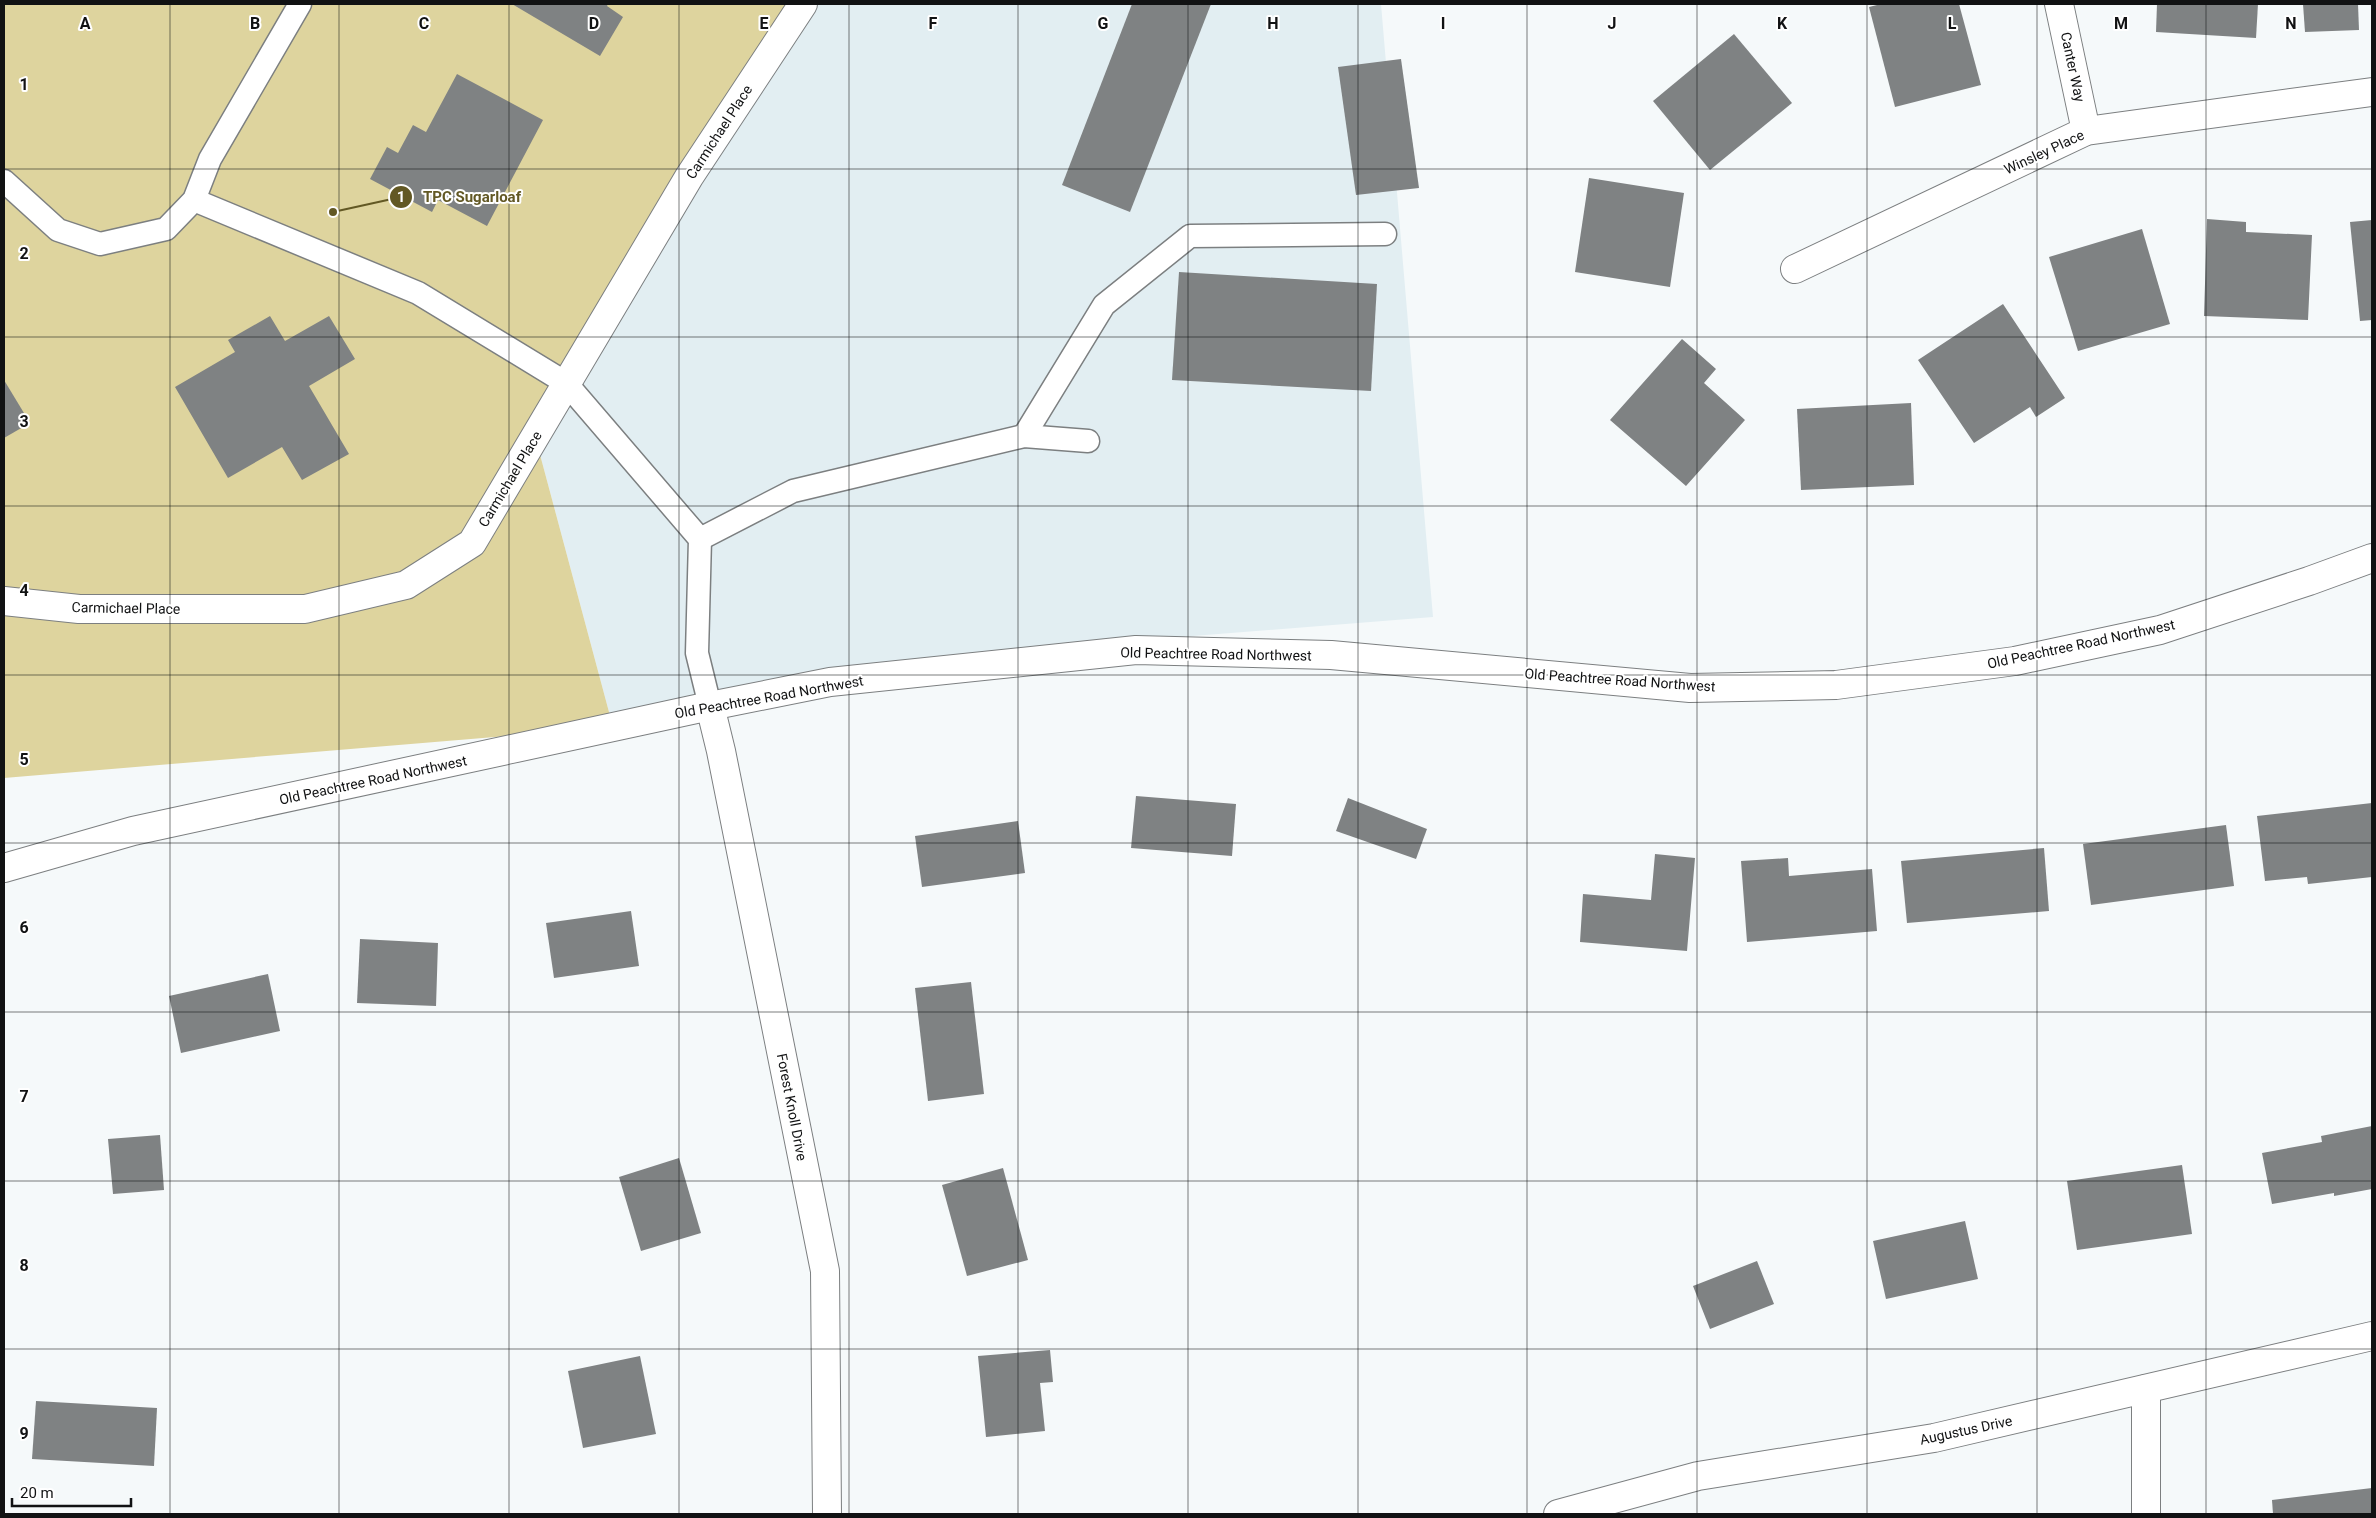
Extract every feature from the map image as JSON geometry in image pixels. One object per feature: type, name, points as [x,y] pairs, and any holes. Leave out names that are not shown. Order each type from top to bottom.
[{"type":"street","name":"Carmichael Place","points":[[4,601],[78,609],[306,609],[406,585],[472,542],[689,177],[803,4]]},
{"type":"street","name":"Canter Way","points":[[2059,4],[2086,131]]},
{"type":"street","name":"Winsley Place","points":[[1795,269],[2086,131],[2372,92]]},
{"type":"street","name":"Old Peachtree Road Northwest","points":[[4,868],[133,831],[710,706],[830,682],[1136,650],[1331,656],[1690,688],[1836,685],[2015,661],[2160,630],[2309,581],[2372,558]]},
{"type":"street","name":"Forest Knoll Drive","points":[[710,706],[725,770],[825,1271],[827,1514]]},
{"type":"street","name":"Augustus Drive","points":[[1558,1514],[1698,1476],[1934,1438],[2372,1336]]},
{"type":"street","points":[[2146,1389],[2146,1514]]},
{"type":"lane","points":[[4,181],[58,230],[100,244],[166,229],[194,200],[210,159],[300,4]]},
{"type":"lane","points":[[194,200],[418,293],[566,383],[700,539],[697,653],[710,706]]},
{"type":"lane","points":[[1024,436],[1104,305],[1190,236],[1385,234]]},
{"type":"lane","points":[[700,539],[793,491],[1024,436],[1088,442]]},
{"type":"shaded area","points":[[4,4],[794,4],[531,421],[613,727],[4,778]]},
{"type":"shaded area","points":[[794,4],[1381,4],[1433,617],[1028,649],[613,727],[531,421]]},
{"type":"building","points":[[512,4],[608,4],[607,6],[623,17],[600,56]]},
{"type":"building","points":[[1132,4],[1211,4],[1130,212],[1062,185]]},
{"type":"building","points":[[1881,4],[1959,4],[1981,85],[1895,107],[1869,7]]},
{"type":"building","points":[[2157,4],[2258,4],[2256,38],[2156,32]]},
{"type":"building","points":[[2303,4],[2358,4],[2359,30],[2305,32]]},
{"type":"building","points":[[1734,34],[1792,103],[1710,170],[1653,101]]},
{"type":"building","points":[[1401,59],[1419,188],[1356,195],[1338,67]]},
{"type":"building","points":[[457,74],[543,120],[487,226],[438,200],[432,212],[370,179],[387,147],[398,153],[413,125],[426,132]]},
{"type":"building","points":[[1589,178],[1684,193],[1670,287],[1575,272]]},
{"type":"building","points":[[2207,219],[2246,222],[2246,232],[2312,235],[2308,320],[2204,316]]},
{"type":"building","points":[[2372,220],[2372,320],[2360,321],[2350,222]]},
{"type":"building","points":[[2142,229],[2170,324],[2078,351],[2049,257]]},
{"type":"building","points":[[1179,272],[1377,284],[1371,391],[1172,380]]},
{"type":"building","points":[[2003,304],[2065,398],[2036,417],[2030,407],[1974,443],[1918,360]]},
{"type":"building","points":[[270,316],[285,341],[329,316],[355,359],[309,386],[349,454],[302,480],[282,447],[228,478],[175,387],[235,352],[228,340]]},
{"type":"building","points":[[1682,339],[1716,369],[1704,383],[1745,420],[1686,486],[1610,420]]},
{"type":"building","points":[[4,380],[30,423],[4,438]]},
{"type":"building","points":[[1911,403],[1914,485],[1801,490],[1797,409]]},
{"type":"building","points":[[1136,796],[1236,804],[1232,856],[1131,848]]},
{"type":"building","points":[[1348,798],[1427,829],[1416,859],[1336,831]]},
{"type":"building","points":[[2372,803],[2372,877],[2308,884],[2307,877],[2265,881],[2257,816]]},
{"type":"building","points":[[1018,821],[1025,873],[922,887],[915,836]]},
{"type":"building","points":[[2226,825],[2234,886],[2091,905],[2083,844]]},
{"type":"building","points":[[2044,848],[2049,911],[1907,923],[1901,861]]},
{"type":"building","points":[[1655,854],[1695,858],[1687,951],[1580,942],[1583,894],[1651,900]]},
{"type":"building","points":[[1788,858],[1789,876],[1872,869],[1877,931],[1747,942],[1741,861]]},
{"type":"building","points":[[631,911],[639,966],[554,978],[546,923]]},
{"type":"building","points":[[360,939],[438,943],[436,1006],[357,1003]]},
{"type":"building","points":[[268,974],[280,1031],[181,1053],[169,996]]},
{"type":"building","points":[[971,982],[984,1094],[928,1101],[915,988]]},
{"type":"building","points":[[2372,1126],[2372,1189],[2334,1196],[2334,1193],[2272,1204],[2262,1153],[2322,1142],[2321,1136]]},
{"type":"building","points":[[160,1135],[164,1190],[113,1194],[108,1139]]},
{"type":"building","points":[[679,1158],[701,1233],[641,1251],[619,1177]]},
{"type":"building","points":[[2182,1165],[2192,1234],[2077,1250],[2067,1181]]},
{"type":"building","points":[[1003,1168],[1028,1260],[967,1276],[942,1185]]},
{"type":"building","points":[[1965,1221],[1978,1279],[1886,1299],[1873,1241]]},
{"type":"building","points":[[1757,1261],[1774,1304],[1710,1329],[1693,1286]]},
{"type":"building","points":[[1050,1350],[1053,1382],[1040,1383],[1045,1431],[986,1437],[978,1356]]},
{"type":"building","points":[[640,1356],[656,1434],[583,1448],[568,1371]]},
{"type":"building","points":[[36,1401],[157,1408],[154,1466],[32,1459]]},
{"type":"building","points":[[2372,1488],[2372,1514],[2273,1514],[2272,1500]]},
{"type":"place","name":"TPC Sugarloaf","points":[[333,212]]}]
